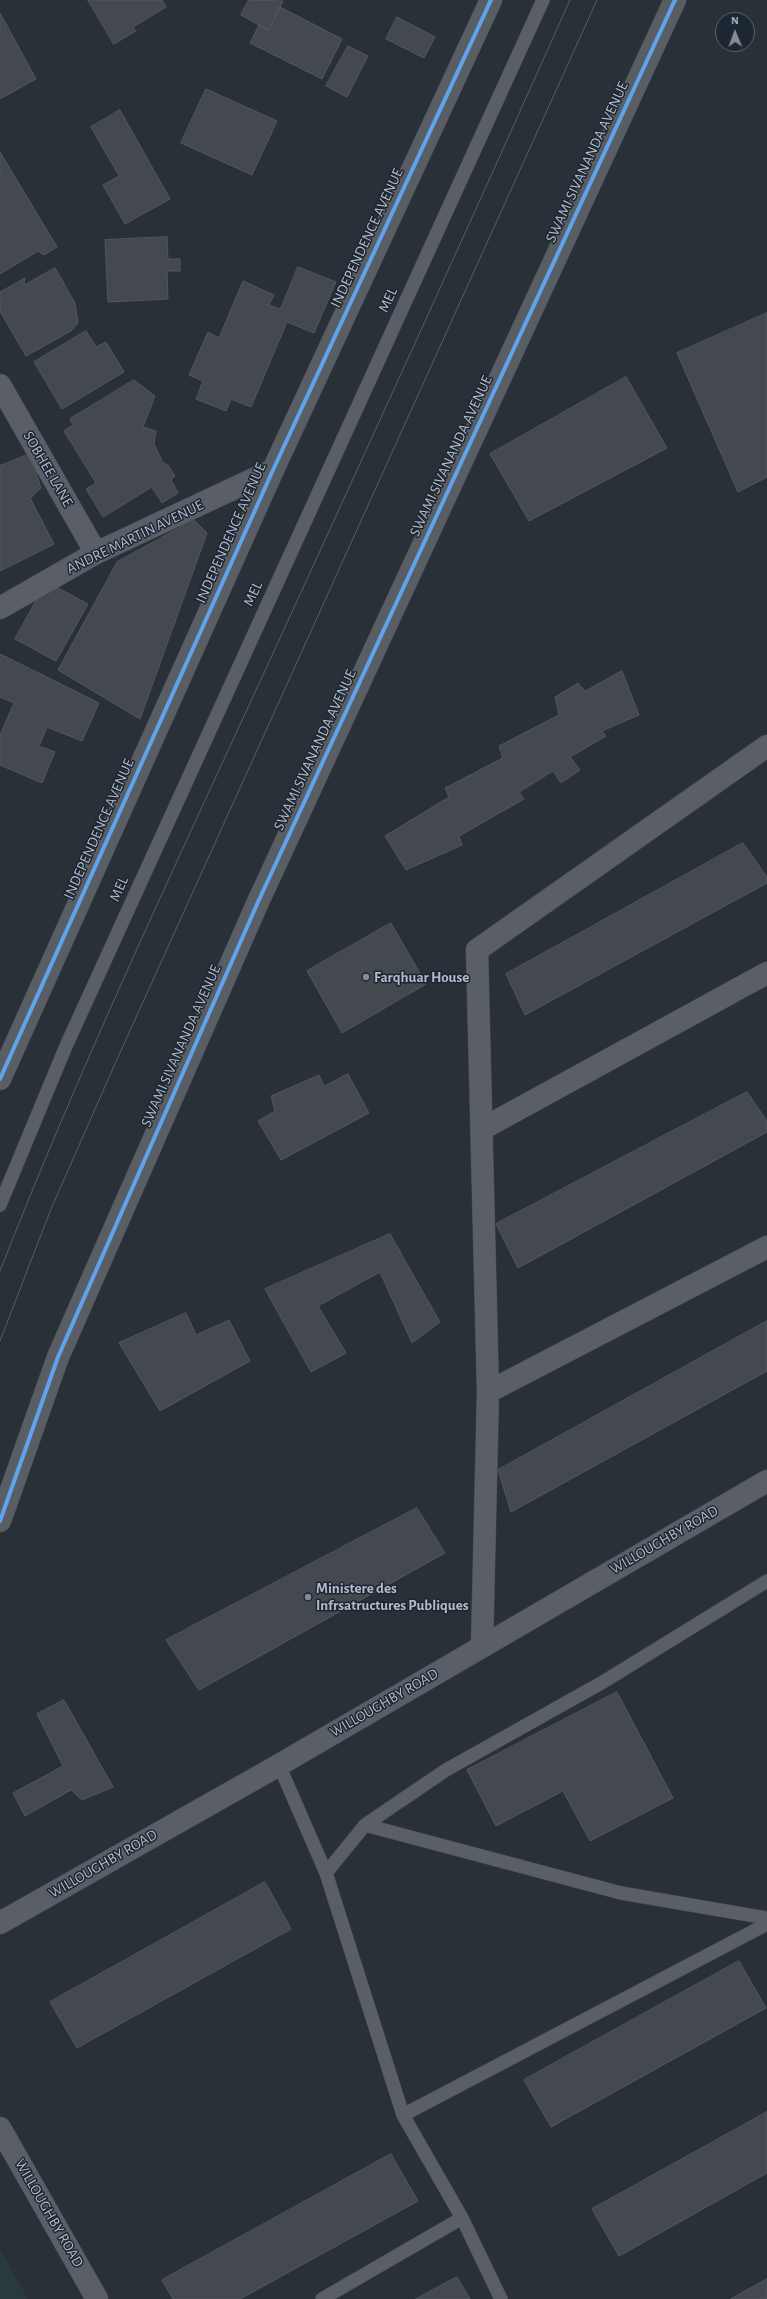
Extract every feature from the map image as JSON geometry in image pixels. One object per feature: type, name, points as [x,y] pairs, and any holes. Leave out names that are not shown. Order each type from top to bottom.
[{"type":"street","name":"INDEPENDENCE AVENUE","points":[[0,1079],[273,470],[491,0]]},
{"type":"street","name":"SWAMI SIVANANDA AVENUE","points":[[0,1521],[58,1358],[255,909],[675,0]]},
{"type":"street","name":"SOBHEE LANE","points":[[0,385],[96,553]]},
{"type":"street","name":"ANDRE MARTIN AVENUE","points":[[0,608],[96,553],[273,470]]},
{"type":"street","points":[[482,1646],[488,1392],[477,950],[767,746]]},
{"type":"street","points":[[482,1129],[767,973]]},
{"type":"street","points":[[488,1392],[767,1247]]},
{"type":"street","name":"WILLOUGHBY ROAD","points":[[0,1923],[279,1765],[767,1481]]},
{"type":"street","name":"WILLOUGHBY ROAD","points":[[0,2128],[98,2299]]},
{"type":"lane","name":"MEL","points":[[0,1205],[66,1046],[543,0]]},
{"type":"lane","points":[[326,1873],[364,1825],[446,1770],[603,1682],[767,1581]]},
{"type":"lane","points":[[279,1765],[326,1873],[403,2115],[462,2218],[502,2299]]},
{"type":"lane","points":[[364,1825],[622,1892],[767,1918]]},
{"type":"lane","points":[[403,2115],[767,1924]]},
{"type":"lane","points":[[322,2299],[462,2218]]},
{"type":"green space","points":[[0,2249],[28,2299],[0,2299]]},
{"type":"building","points":[[88,0],[162,0],[166,7],[133,27],[136,31],[114,44]]},
{"type":"building","points":[[249,0],[283,1],[268,30],[241,15]]},
{"type":"building","points":[[280,7],[342,39],[322,79],[250,43],[259,25],[268,30]]},
{"type":"building","points":[[0,13],[36,79],[0,99]]},
{"type":"building","points":[[397,17],[435,37],[424,58],[386,39]]},
{"type":"building","points":[[348,46],[368,56],[347,97],[326,86]]},
{"type":"building","points":[[206,89],[277,121],[252,175],[181,143]]},
{"type":"building","points":[[120,110],[170,199],[125,224],[103,185],[119,176],[91,127]]},
{"type":"building","points":[[0,152],[57,247],[44,255],[38,251],[0,274]]},
{"type":"building","points":[[167,237],[168,259],[180,259],[180,271],[167,271],[168,299],[108,302],[105,240]]},
{"type":"building","points":[[298,267],[336,282],[314,333],[287,322],[251,407],[231,399],[226,411],[196,399],[203,381],[189,375],[208,332],[219,338],[243,281],[274,295],[269,305],[280,309]]},
{"type":"building","points":[[55,268],[75,303],[78,323],[71,331],[26,356],[0,311],[0,292],[25,278],[24,285]]},
{"type":"building","points":[[767,313],[767,477],[738,492],[677,353]]},
{"type":"building","points":[[86,331],[96,347],[106,342],[124,372],[62,409],[34,362]]},
{"type":"building","points":[[626,377],[667,448],[529,521],[490,454]]},
{"type":"building","points":[[134,380],[155,396],[143,427],[156,431],[154,444],[163,463],[168,465],[175,476],[171,480],[178,493],[162,503],[152,487],[103,517],[86,489],[96,483],[64,431],[73,425],[70,419]]},
{"type":"building","points":[[30,454],[41,488],[30,498],[54,544],[0,571],[0,466]]},
{"type":"building","points":[[194,520],[207,533],[140,719],[58,670],[117,562]]},
{"type":"building","points":[[47,582],[88,604],[56,661],[15,639]]},
{"type":"building","points":[[0,654],[99,703],[82,741],[47,727],[39,746],[55,752],[42,783],[0,765],[0,735],[14,703],[0,697]]},
{"type":"building","points":[[622,671],[639,715],[602,731],[606,736],[570,757],[580,770],[561,783],[553,771],[519,792],[524,799],[459,836],[462,845],[406,870],[385,836],[449,797],[445,788],[503,758],[499,746],[559,715],[555,697],[578,683],[585,691]]},
{"type":"building","points":[[743,843],[767,877],[767,883],[525,1015],[506,974]]},
{"type":"building","name":"Farqhuar House","points":[[391,923],[426,984],[342,1033],[307,971]]},
{"type":"building","points":[[348,1074],[369,1113],[281,1160],[258,1121],[275,1111],[271,1096],[319,1075],[324,1086]]},
{"type":"building","points":[[747,1092],[767,1121],[767,1132],[518,1268],[496,1224]]},
{"type":"building","points":[[390,1234],[440,1322],[412,1343],[380,1272],[318,1306],[346,1353],[311,1372],[265,1289]]},
{"type":"building","points":[[186,1313],[196,1335],[229,1320],[250,1361],[160,1411],[119,1343]]},
{"type":"building","points":[[767,1321],[767,1371],[511,1512],[498,1470]]},
{"type":"building","name":"Ministere des Infrsatructures Publiques","points":[[417,1508],[445,1553],[199,1690],[166,1640]]},
{"type":"building","points":[[617,1692],[673,1798],[590,1841],[563,1791],[496,1826],[467,1770]]},
{"type":"building","points":[[64,1700],[113,1787],[82,1800],[71,1790],[25,1816],[13,1793],[63,1766],[37,1714]]},
{"type":"building","points":[[265,1882],[291,1929],[77,2048],[50,2002]]},
{"type":"building","points":[[739,1961],[766,2008],[551,2127],[524,2080]]},
{"type":"building","points":[[767,2112],[767,2173],[619,2256],[592,2209]]},
{"type":"building","points":[[391,2154],[418,2201],[240,2299],[173,2299],[162,2280]]},
{"type":"building","points":[[457,2277],[470,2299],[416,2299]]},
{"type":"building","points":[[767,2279],[767,2299],[731,2299]]},
{"type":"tram line","points":[[0,1271],[30,1195],[127,971],[302,591],[570,0]]},
{"type":"tram line","points":[[0,1341],[51,1209],[114,1066],[597,0]]},
{"type":"cycle path","points":[[0,1079],[273,470],[491,0]]},
{"type":"cycle path","points":[[0,1521],[58,1357],[258,902],[675,0]]},
{"type":"place","name":"Farqhuar House","points":[[366,977]]},
{"type":"place","name":"Ministere des Infrsatructures Publiques","points":[[308,1597]]}]
